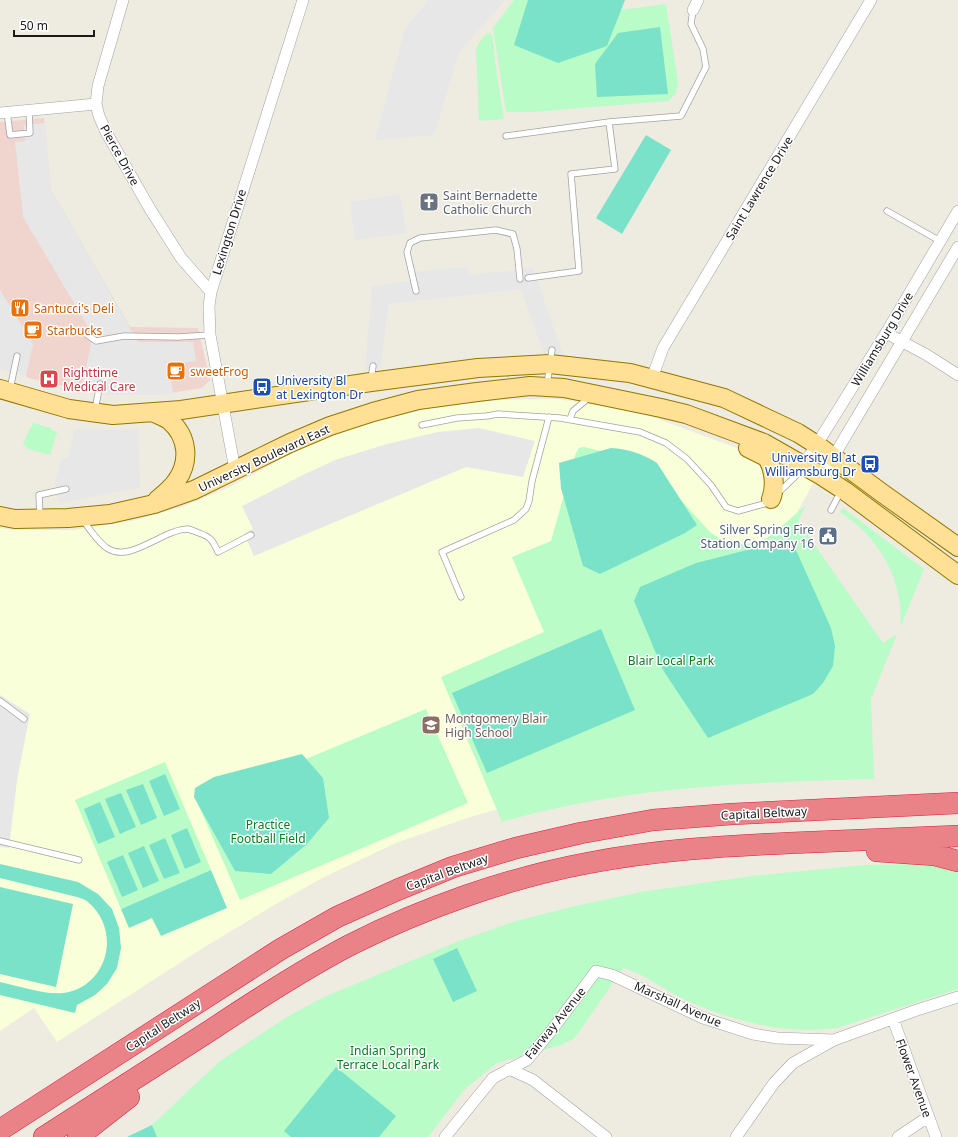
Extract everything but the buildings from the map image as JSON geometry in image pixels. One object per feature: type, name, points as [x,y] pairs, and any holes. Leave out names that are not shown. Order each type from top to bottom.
[{"type":"highway","name":"Capital Beltway","points":[[0,1130],[287,945],[337,917],[397,890],[454,868],[516,848],[581,833],[653,820],[732,814],[958,803]]},
{"type":"highway","points":[[44,1137],[299,974],[351,945],[410,918],[471,895],[521,879],[587,863],[660,852],[732,846],[958,836]]},
{"type":"highway","points":[[732,846],[861,850],[935,855],[958,861]]},
{"type":"highway","points":[[78,1137],[238,1012]]},
{"type":"main road","points":[[5,390],[69,409],[113,415],[181,410],[223,404],[372,374],[478,368],[551,357],[652,378],[724,398],[798,432],[817,444],[958,547]]},
{"type":"main road","name":"University Boulevard East","points":[[0,516],[16,519],[68,518],[110,514],[154,504],[194,490],[330,426],[373,412],[418,400],[447,396],[530,386],[564,388],[592,395],[668,409],[686,414],[764,443],[822,476],[958,575]]},
{"type":"main road","points":[[153,412],[168,420],[176,428],[184,440],[186,456],[183,470],[176,482],[154,504]]},
{"type":"main road","points":[[723,428],[731,437],[742,445],[766,456],[772,469],[773,494],[771,499]]},
{"type":"street","name":"Pierce Drive","points":[[123,0],[98,86],[96,104],[99,116],[106,132],[154,215],[181,258],[211,292]]},
{"type":"street","name":"Lexington Drive","points":[[235,470],[210,335],[209,306],[211,292],[303,0]]},
{"type":"street","name":"Saint Lawrence Drive","points":[[652,378],[663,348],[871,0]]},
{"type":"street","points":[[4,113],[96,104]]},
{"type":"street","name":"Williamsburg Drive","points":[[805,466],[958,211]]},
{"type":"street","name":"Williamsburg Drive","points":[[822,476],[958,247]]},
{"type":"street","points":[[886,333],[927,355],[958,375]]},
{"type":"street","name":"Marshall Avenue","points":[[596,971],[612,975],[703,1018],[753,1034],[777,1038],[834,1040]]},
{"type":"street","name":"Fairway Avenue","points":[[445,1137],[493,1078],[527,1060],[552,1030],[596,971]]},
{"type":"street","points":[[736,1137],[774,1083],[793,1063],[834,1040],[958,997]]},
{"type":"street","name":"Flower Avenue","points":[[893,1019],[936,1137]]},
{"type":"street","points":[[509,1069],[533,1080],[606,1137]]},
{"type":"street","points":[[898,1137],[928,1117]]},
{"type":"lane","points":[[506,136],[610,122],[681,116],[706,67],[704,49],[690,24],[695,5]]},
{"type":"lane","points":[[4,113],[10,135],[30,133],[29,110]]},
{"type":"lane","points":[[528,278],[580,271],[571,174],[615,169],[610,122]]},
{"type":"lane","points":[[888,211],[940,241]]},
{"type":"lane","points":[[416,291],[407,252],[410,243],[420,238],[496,230],[513,234],[517,249],[520,279]]},
{"type":"lane","points":[[86,334],[96,340],[124,336],[178,337],[210,335]]},
{"type":"lane","points":[[5,390],[17,356]]},
{"type":"lane","points":[[547,388],[551,357]]},
{"type":"lane","points":[[95,412],[100,384]]},
{"type":"lane","points":[[570,419],[573,411],[592,395]]},
{"type":"lane","points":[[422,425],[457,418],[498,414],[570,419],[640,432],[666,443],[687,459],[711,485],[726,507],[738,511],[764,504],[805,466]]},
{"type":"lane","points":[[461,597],[442,552],[514,520],[523,513],[529,500],[538,454],[549,417]]},
{"type":"lane","points":[[40,518],[40,495],[66,489]]},
{"type":"lane","points":[[831,510],[842,490]]},
{"type":"lane","points":[[81,517],[93,534],[108,549],[121,553],[139,548],[178,531],[189,529],[208,536],[214,543],[218,552],[251,535]]},
{"type":"lane","points":[[93,534],[98,545]]},
{"type":"lane","points":[[0,701],[24,719]]},
{"type":"lane","points":[[0,841],[79,860]]},
{"type":"shaded area","points":[[429,0],[505,0],[459,52],[434,135],[375,140],[405,29]]},
{"type":"shaded area","points":[[44,118],[51,190],[130,327],[198,328],[210,380],[202,388],[158,395],[102,394],[28,378],[25,374],[0,366],[0,122]]},
{"type":"shaded area","points":[[45,123],[51,190],[138,342],[193,342],[196,361],[169,365],[173,393],[158,395],[124,395],[102,394],[81,390],[93,335],[23,217],[15,142],[25,141],[24,125]]},
{"type":"shaded area","points":[[400,194],[406,233],[355,240],[350,202]]},
{"type":"shaded area","points":[[468,267],[469,275],[533,268],[563,355],[544,354],[521,289],[388,304],[381,368],[365,370],[372,286],[410,281],[410,272]]},
{"type":"shaded area","points":[[0,290],[33,344],[26,376],[0,369]]},
{"type":"shaded area","name":"Montgomery Blair High School","points":[[555,399],[604,405],[650,416],[753,454],[814,482],[794,518],[531,800],[470,817],[396,843],[324,877],[203,948],[57,1042],[34,1008],[0,1031],[0,528],[15,530],[73,530],[132,521],[182,507],[232,486],[285,457],[337,432],[386,418],[441,406],[501,400]]},
{"type":"shaded area","points":[[479,428],[535,441],[523,477],[466,467],[254,556],[244,534],[253,529],[242,506],[335,460],[387,444],[438,432]]},
{"type":"shaded area","points":[[75,429],[138,429],[140,488],[59,503],[55,482],[63,458],[68,458]]},
{"type":"shaded area","points":[[0,695],[30,714],[17,780],[9,848],[0,847]]},
{"type":"green space","points":[[514,0],[590,0],[591,14],[666,4],[678,82],[676,93],[668,101],[533,112],[506,112],[493,28]]},
{"type":"green space","points":[[528,0],[625,0],[607,46],[558,63],[514,45]]},
{"type":"green space","points":[[660,27],[668,94],[597,97],[595,64],[618,33]]},
{"type":"green space","points":[[487,33],[491,34],[493,38],[504,119],[479,121],[476,48]]},
{"type":"green space","points":[[646,135],[671,150],[622,234],[596,218]]},
{"type":"green space","points":[[33,423],[51,428],[51,430],[57,432],[50,455],[28,449],[23,443]]},
{"type":"green space","name":"Blair Local Park","points":[[584,447],[605,452],[678,497],[710,532],[730,543],[748,544],[765,539],[773,534],[806,505],[798,521],[883,643],[897,634],[871,699],[874,779],[780,782],[686,788],[594,801],[548,810],[502,822],[441,677],[544,632],[512,557],[551,541],[576,453],[579,448]]},
{"type":"green space","points":[[611,448],[635,452],[657,463],[697,525],[685,533],[600,574],[583,566],[561,488],[559,463]]},
{"type":"green space","points":[[843,508],[924,569],[901,626],[900,601],[896,585],[886,560],[861,529],[840,512]]},
{"type":"green space","points":[[791,539],[831,628],[835,646],[833,666],[823,683],[813,694],[708,738],[663,670],[634,601],[640,587],[696,563]]},
{"type":"green space","points":[[601,629],[635,710],[487,773],[452,693]]},
{"type":"green space","name":"Practice Football Field","points":[[426,709],[468,803],[240,900],[198,804]]},
{"type":"green space","points":[[302,754],[323,778],[329,818],[307,844],[271,874],[235,871],[194,797],[195,788],[214,777]]},
{"type":"green space","points":[[165,762],[211,870],[121,909],[75,800]]},
{"type":"green space","points":[[165,774],[180,809],[164,816],[149,781]]},
{"type":"green space","points":[[143,784],[157,818],[141,825],[126,790]]},
{"type":"green space","points":[[121,793],[136,827],[120,834],[105,799]]},
{"type":"green space","points":[[100,802],[115,837],[98,844],[84,809]]},
{"type":"green space","points":[[187,828],[201,862],[185,869],[171,835]]},
{"type":"green space","points":[[165,838],[180,873],[164,879],[149,845]]},
{"type":"green space","points":[[144,846],[159,881],[143,888],[128,853]]},
{"type":"green space","points":[[123,855],[138,890],[122,897],[107,862]]},
{"type":"green space","points":[[0,864],[78,882],[98,894],[112,909],[119,928],[121,948],[117,968],[107,984],[95,995],[77,1005],[75,1013],[0,995],[0,982],[53,993],[69,992],[83,986],[94,977],[101,966],[106,953],[107,939],[104,926],[98,913],[88,902],[80,898],[0,878]]},
{"type":"green space","name":"Indian Spring Terrace Local Park","points":[[920,864],[958,871],[958,989],[837,1028],[797,1030],[758,1024],[720,1014],[683,999],[646,978],[623,968],[575,1038],[561,1045],[497,1063],[465,1089],[428,1137],[157,1137],[152,1125],[220,1061],[287,1017],[324,997],[459,941],[516,921],[575,906],[641,892],[752,876],[864,865]]},
{"type":"green space","points":[[211,870],[227,908],[161,936],[152,918],[129,928],[121,909]]},
{"type":"green space","points":[[0,887],[73,904],[56,987],[0,974]]},
{"type":"green space","points":[[457,948],[477,991],[453,1002],[433,959]]},
{"type":"green space","points":[[336,1067],[396,1116],[379,1137],[291,1137],[284,1131]]},
{"type":"green space","points":[[152,1125],[157,1137],[127,1137]]},
{"type":"place","name":"Saint Bernadette Catholic Church","points":[[429,202]]},
{"type":"place","name":"Santucci's Deli","points":[[20,308]]},
{"type":"place","name":"Starbucks","points":[[33,330]]},
{"type":"place","name":"sweetFrog","points":[[176,371]]},
{"type":"place","name":"Righttime Medical Care","points":[[49,379]]},
{"type":"place","name":"University Bl at Lexington Dr","points":[[262,387]]},
{"type":"place","name":"University Bl at Williamsburg Dr","points":[[870,464]]},
{"type":"place","name":"Silver Spring Fire Station Company 16","points":[[828,536]]},
{"type":"place","name":"Montgomery Blair High School","points":[[431,725]]}]
